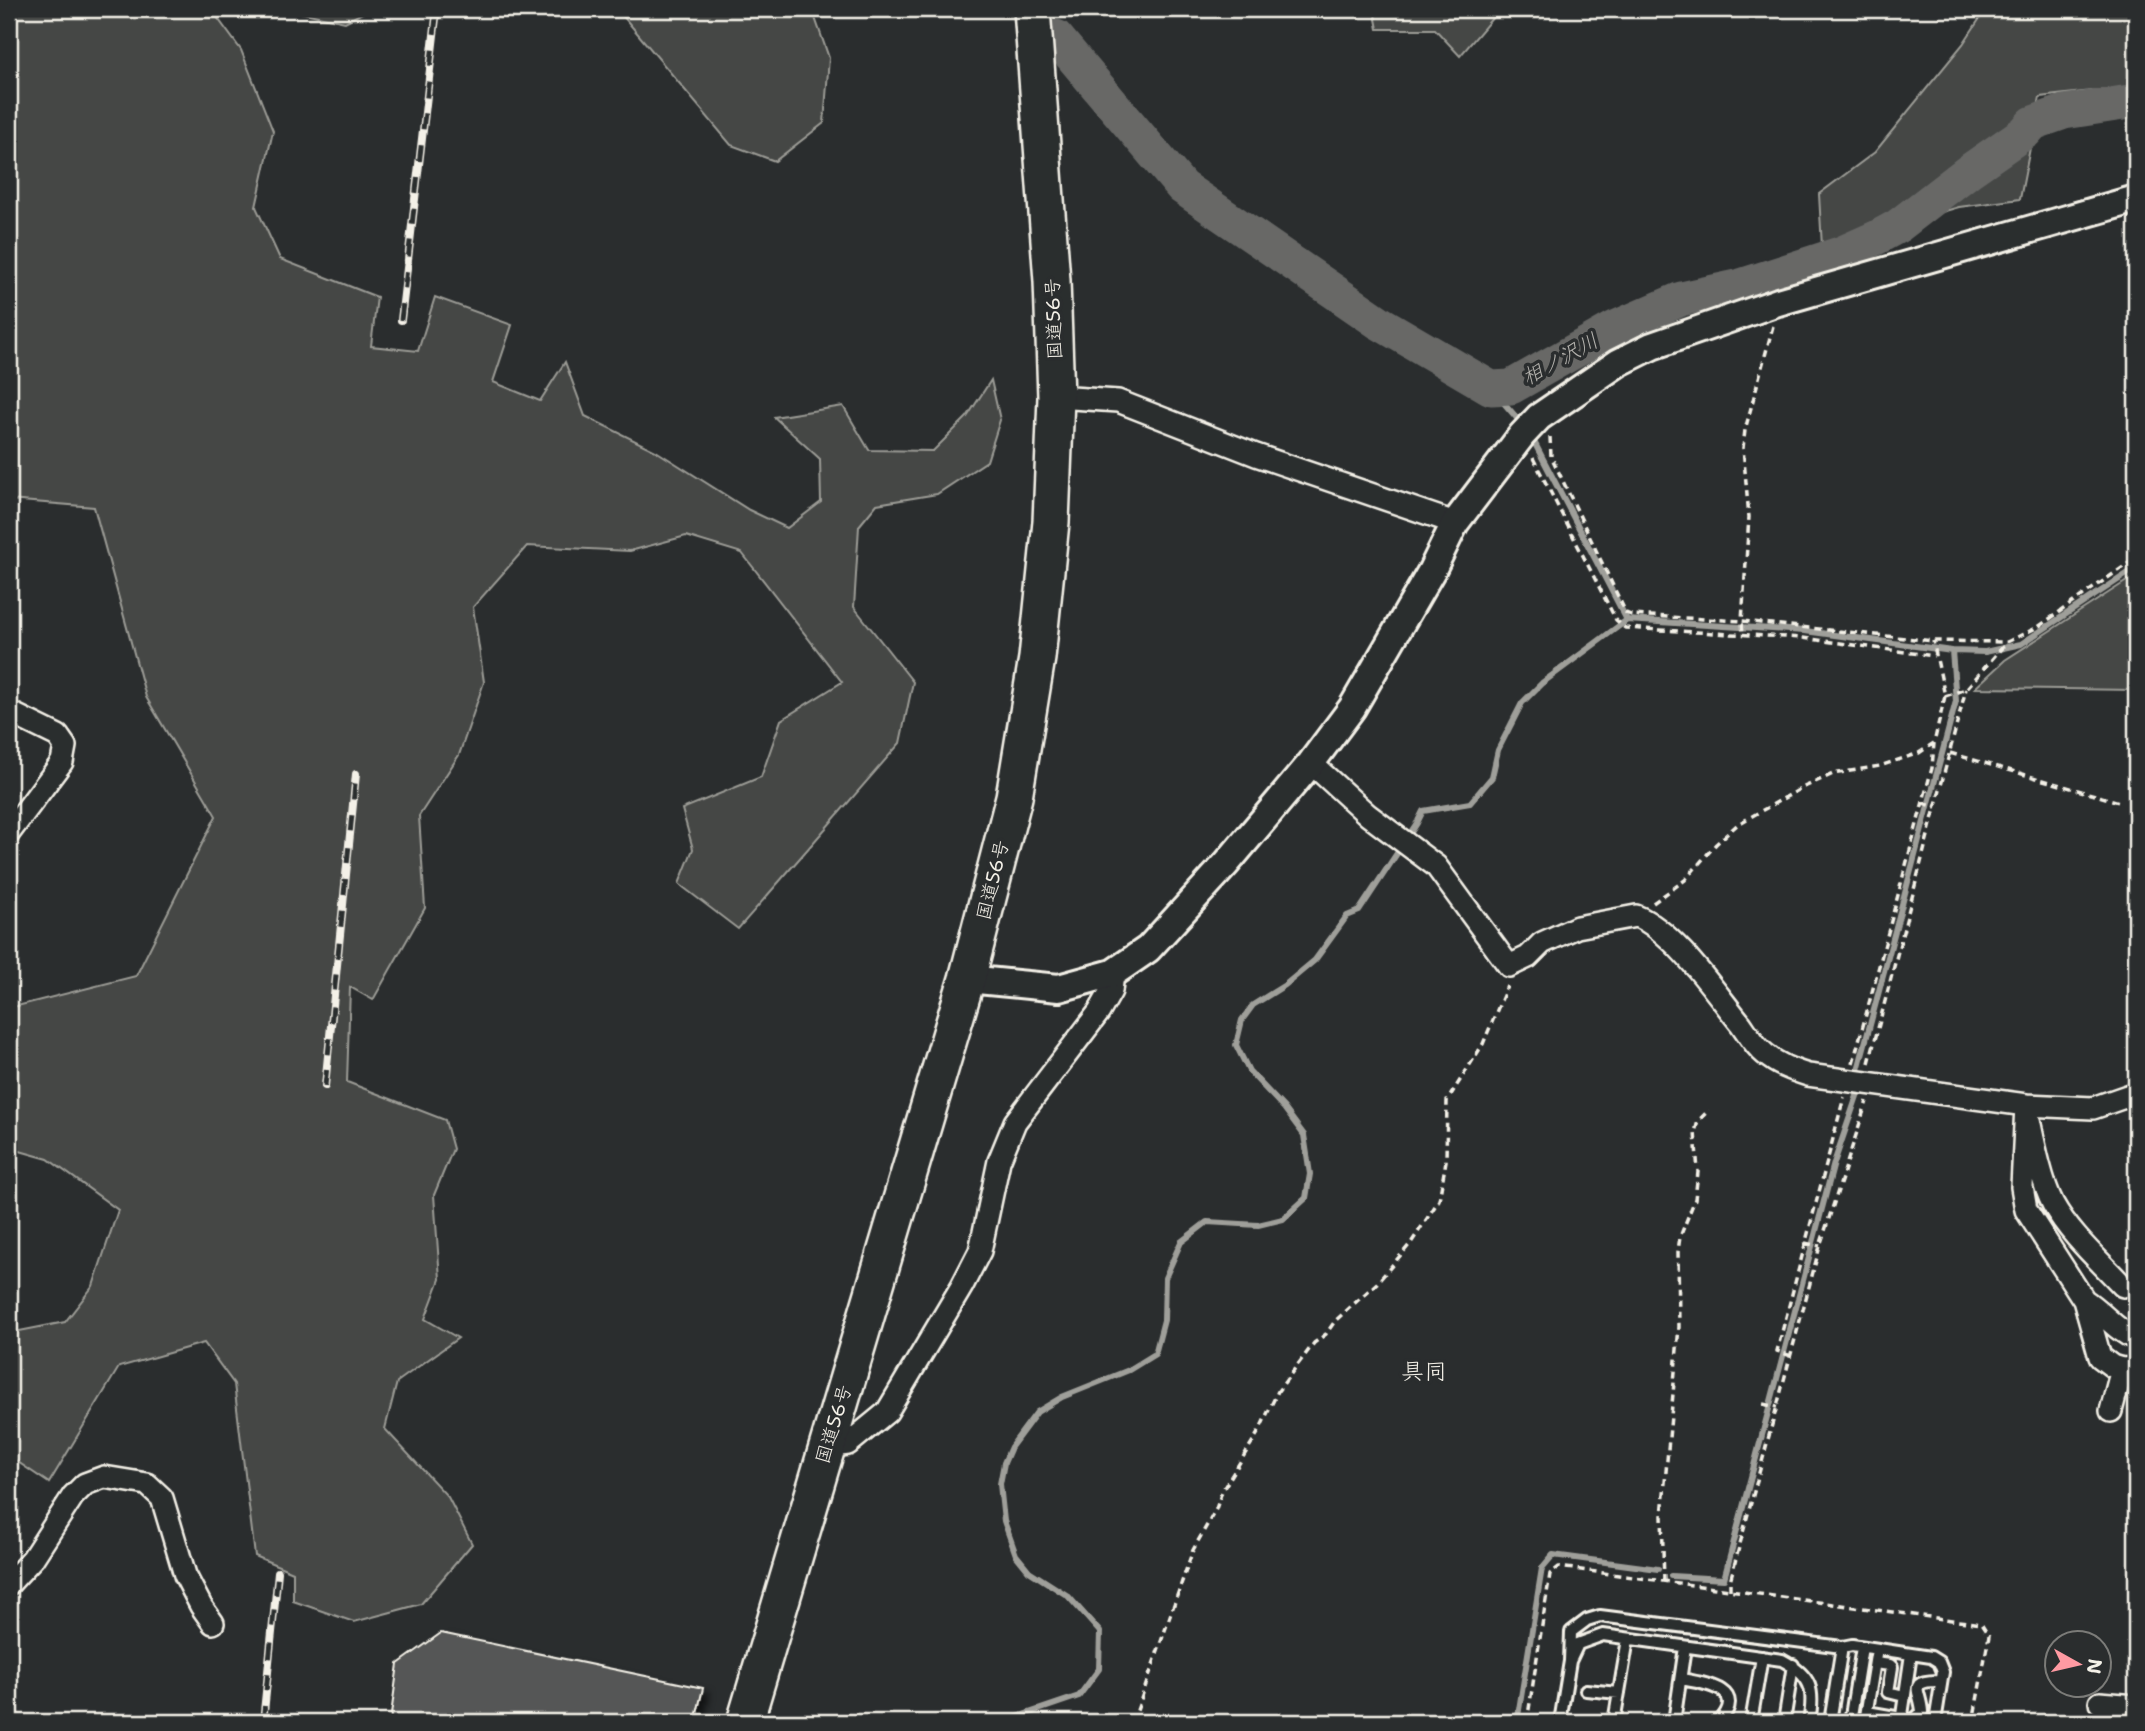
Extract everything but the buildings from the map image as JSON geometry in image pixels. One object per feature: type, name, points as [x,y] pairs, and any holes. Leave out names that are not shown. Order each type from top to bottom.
[{"type":"highway","name":"国道56号","points":[[746,1722],[967,979],[1014,797],[1037,659],[1051,522],[1056,397],[1052,281],[1032,9]]},
{"type":"street","points":[[967,979],[1059,988],[1113,973],[1148,949],[1182,914],[1311,763],[1352,708],[1432,570],[1455,523],[1532,426],[1618,363],[1653,346],[1778,302],[2136,199]]},
{"type":"street","points":[[1056,397],[1118,401],[1256,455],[1455,523]]},
{"type":"street","points":[[9,712],[58,736],[65,746],[62,762],[9,833]]},
{"type":"street","points":[[1311,763],[1368,815],[1436,866],[1509,966],[1528,957],[1542,943],[1577,927],[1636,916],[1664,935],[1703,976],[1763,1053],[1783,1067],[1808,1075],[2026,1105],[2093,1108],[2136,1093]]},
{"type":"street","points":[[826,1447],[848,1444],[887,1412],[980,1251],[999,1161],[1015,1122],[1099,1012],[1111,991],[1113,973]]},
{"type":"street","points":[[2026,1105],[2053,1203],[2076,1235],[2123,1286]]},
{"type":"street","points":[[2026,1105],[2022,1187],[2026,1210],[2084,1300],[2100,1357],[2112,1366],[2132,1370],[2111,1410]]},
{"type":"street","points":[[2084,1300],[2098,1308],[2125,1335],[2136,1339]]},
{"type":"street","points":[[9,1584],[33,1558],[73,1496],[86,1484],[104,1477],[147,1484],[162,1498],[185,1575],[201,1606],[213,1622]]},
{"type":"street","points":[[2100,1703],[2136,1706]]},
{"type":"lane","points":[[1560,1722],[1570,1661],[1571,1632],[1587,1620],[1600,1616],[1931,1657],[1940,1662],[1942,1672],[1935,1722]]},
{"type":"lane","points":[[1570,1661],[1578,1644],[1603,1636],[1783,1660],[1807,1678],[1811,1690],[1809,1722]]},
{"type":"lane","points":[[1614,1722],[1628,1639]]},
{"type":"lane","points":[[1674,1722],[1685,1647]]},
{"type":"lane","points":[[1830,1722],[1842,1647]]},
{"type":"lane","points":[[1850,1722],[1862,1647]]},
{"type":"lane","points":[[1877,1649],[1866,1717],[1914,1720],[1922,1712],[1917,1694],[1921,1684],[1926,1681],[1941,1681]]},
{"type":"lane","points":[[1901,1720],[1911,1654]]},
{"type":"lane","points":[[1751,1722],[1762,1657]]},
{"type":"lane","points":[[1875,1663],[1890,1665],[1888,1692],[1905,1696]]},
{"type":"lane","points":[[1784,1722],[1793,1665]]},
{"type":"lane","points":[[1681,1679],[1714,1685],[1722,1690],[1728,1707],[1719,1722]]},
{"type":"lane","points":[[1586,1690],[1619,1693]]},
{"type":"path","points":[[1743,635],[1749,517],[1743,448],[1745,430],[1778,302]]},
{"type":"path","points":[[1532,426],[1528,451],[1616,620],[1625,628],[1803,638],[1934,656]]},
{"type":"path","points":[[1532,426],[1551,456],[1626,613],[1742,621],[1933,641],[2007,642]]},
{"type":"path","points":[[1860,1082],[1866,1074],[1966,689],[2007,642],[2038,627],[2136,558]]},
{"type":"path","points":[[1791,1356],[1777,1351],[1805,1243],[1860,1082],[1932,768],[1934,743],[1945,696],[1934,656],[1933,641]]},
{"type":"path","points":[[1945,696],[1966,689]]},
{"type":"path","points":[[1636,916],[1685,880],[1726,834],[1749,818],[1833,774],[1881,766],[1919,754],[1934,743]]},
{"type":"path","points":[[1950,752],[2119,802]]},
{"type":"path","points":[[1923,803],[1936,807]]},
{"type":"path","points":[[1133,1722],[1193,1550],[1216,1509],[1222,1491],[1258,1433],[1278,1391],[1314,1343],[1377,1283],[1411,1243],[1439,1200],[1446,1161],[1447,1101],[1483,1044],[1507,989],[1509,966]]},
{"type":"path","points":[[1730,1590],[1730,1580],[1820,1246],[1868,1098],[1860,1082]]},
{"type":"path","points":[[1664,1581],[1662,1516],[1679,1327],[1680,1237],[1695,1199],[1698,1172],[1695,1132],[1698,1121],[1709,1111]]},
{"type":"path","points":[[1805,1243],[1820,1246]]},
{"type":"path","points":[[1763,1404],[1777,1407]]},
{"type":"path","points":[[1527,1722],[1550,1574],[1559,1567],[1981,1624],[1989,1636],[1973,1722]]},
{"type":"shaded area","points":[[9,9],[211,9],[241,50],[273,131],[256,207],[280,259],[377,297],[371,346],[418,351],[435,297],[512,325],[493,382],[540,401],[565,362],[585,416],[656,451],[749,510],[787,528],[821,502],[820,459],[774,417],[843,406],[869,450],[933,451],[967,417],[991,380],[1000,420],[987,461],[937,494],[877,504],[859,526],[854,607],[913,682],[900,743],[738,929],[679,884],[693,849],[682,809],[761,777],[781,720],[842,682],[742,553],[686,536],[630,551],[527,546],[473,607],[484,682],[459,755],[419,816],[425,908],[373,1000],[350,987],[347,1082],[445,1120],[453,1149],[434,1195],[440,1279],[425,1319],[458,1338],[397,1382],[385,1429],[448,1497],[472,1544],[421,1604],[354,1622],[293,1601],[293,1572],[255,1556],[234,1384],[204,1343],[119,1367],[49,1483],[9,1456],[9,1333],[65,1322],[93,1286],[118,1210],[48,1159],[9,1148],[9,1008],[136,976],[216,816],[146,697],[94,507],[9,500]]},
{"type":"shaded area","points":[[286,9],[370,9],[345,22]]},
{"type":"shaded area","points":[[617,9],[812,9],[829,58],[824,123],[775,161],[731,145]]},
{"type":"shaded area","points":[[1374,9],[1500,9],[1460,56],[1435,29],[1378,29]]},
{"type":"shaded area","points":[[1986,9],[2136,9],[2136,86],[2040,97],[2020,199],[1959,207],[1822,247],[1819,194],[1875,152],[1963,44]]},
{"type":"shaded area","points":[[2136,575],[2136,690],[1975,688],[2005,660]]},
{"type":"waterway","name":"相ノ沢川","points":[[1056,37],[1182,187],[1380,323],[1491,388],[1511,387],[1615,328],[1681,299],[1741,286],[1840,254],[1876,238],[1898,226],[2025,132],[2033,123],[2064,112],[2136,101]]},
{"type":"waterway","points":[[1491,388],[1522,424]]},
{"type":"waterway","points":[[1531,436],[1627,620]]},
{"type":"waterway","points":[[1003,1722],[1079,1696],[1099,1669],[1100,1632],[1068,1596],[1029,1571],[1016,1555],[1004,1521],[1000,1484],[1004,1463],[1011,1447],[1037,1412],[1062,1397],[1129,1370],[1155,1354],[1164,1320],[1165,1278],[1181,1242],[1207,1222],[1258,1225],[1283,1219],[1306,1198],[1310,1174],[1304,1135],[1284,1108],[1249,1071],[1236,1045],[1242,1020],[1253,1005],[1285,985],[1315,960],[1347,916],[1359,911],[1423,811],[1470,803],[1492,777],[1498,750],[1522,703],[1542,683],[1627,620],[1805,631],[1952,651],[1985,652],[2021,644],[2136,568]]},
{"type":"waterway","points":[[1671,1576],[1724,1579],[1834,1163],[1857,1096],[1858,1070],[1956,701],[1952,651]]},
{"type":"waterway","points":[[1517,1722],[1542,1568],[1553,1555],[1658,1569]]},
{"type":"railway","points":[[401,320],[437,9]]},
{"type":"railway","points":[[325,1086],[356,774]]},
{"type":"railway","points":[[263,1722],[278,1572]]},
{"type":"district","name":"具同","points":[[1424,1371]]}]
